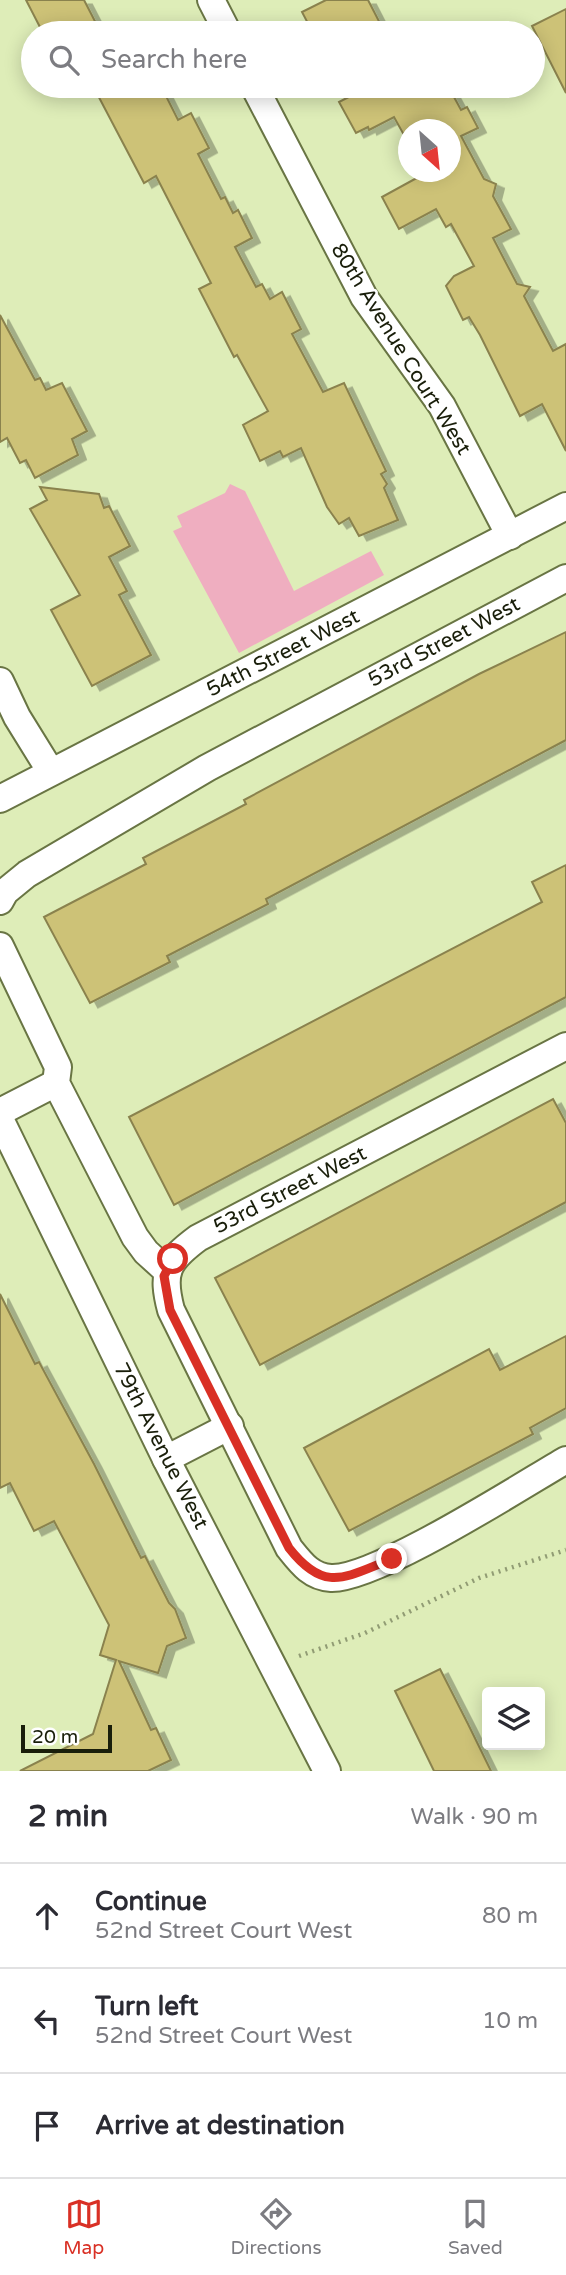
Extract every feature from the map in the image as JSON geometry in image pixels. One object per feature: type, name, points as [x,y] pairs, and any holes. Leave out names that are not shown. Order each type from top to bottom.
[{"type":"street","points":[[211,0],[222,21]]},
{"type":"street","name":"80th Avenue Court West","points":[[260,98],[364,298],[442,406],[510,536]]},
{"type":"street","name":"54th Street West","points":[[0,799],[566,506]]},
{"type":"street","name":"53rd Street West","points":[[0,901],[5,892],[27,874],[207,768],[566,578]]},
{"type":"street","points":[[0,681],[17,717],[51,772]]},
{"type":"street","points":[[0,946],[58,1067],[56,1083],[135,1237],[167,1272],[164,1286],[170,1310],[289,1548],[310,1572],[334,1578],[392,1559],[566,1460]]},
{"type":"street","name":"53rd Street West","points":[[167,1272],[173,1259],[198,1238],[566,1046]]},
{"type":"street","points":[[0,1112],[56,1083]]},
{"type":"street","name":"79th Avenue West","points":[[0,1119],[166,1459],[327,1771]]},
{"type":"street","points":[[166,1459],[230,1426]]},
{"type":"path","points":[[295,1657],[365,1633],[479,1578],[566,1550]]},
{"type":"shaded area","points":[[230,484],[245,491],[294,591],[371,551],[384,575],[239,653],[173,531],[182,527],[177,516],[225,493]]},
{"type":"building","points":[[26,0],[84,0],[95,21],[37,21]]},
{"type":"building","points":[[326,0],[368,0],[379,21],[307,21],[302,12]]},
{"type":"building","points":[[566,9],[566,93],[545,52],[545,21],[542,21]]},
{"type":"building","points":[[99,98],[167,98],[178,120],[191,113],[209,148],[198,154],[221,199],[225,197],[233,213],[238,210],[252,238],[235,247],[256,287],[262,284],[270,299],[282,292],[301,329],[292,334],[323,392],[344,383],[386,471],[381,474],[387,484],[384,488],[398,520],[359,536],[349,518],[339,524],[327,507],[301,448],[283,457],[280,451],[260,461],[243,425],[268,411],[237,355],[234,357],[199,289],[211,283],[156,176],[144,183]]},
{"type":"building","points":[[347,98],[454,98],[461,110],[467,107],[478,128],[461,136],[461,119],[398,119],[398,124],[394,117],[369,130],[368,127],[356,133],[339,102]]},
{"type":"building","points":[[461,136],[484,179],[496,184],[493,196],[511,229],[493,238],[517,284],[530,287],[524,296],[553,351],[566,344],[566,451],[542,404],[520,416],[480,335],[469,317],[463,320],[446,286],[454,276],[474,266],[451,224],[446,227],[436,209],[399,229],[382,197],[409,182],[461,182]]},
{"type":"building","points":[[0,315],[35,380],[40,378],[46,390],[62,383],[87,431],[72,439],[78,455],[35,478],[26,460],[20,463],[7,438],[0,442]]},
{"type":"building","points":[[40,487],[99,494],[104,508],[109,506],[130,546],[109,557],[127,591],[119,595],[151,655],[92,686],[51,610],[80,595],[30,509],[47,500]]},
{"type":"building","points":[[566,632],[566,740],[266,899],[268,904],[167,956],[170,962],[90,1003],[44,917],[146,864],[143,858],[246,804],[244,800],[479,674]]},
{"type":"building","points":[[566,865],[566,997],[174,1205],[129,1117],[542,902],[532,882]]},
{"type":"building","points":[[553,1099],[566,1123],[566,1202],[260,1365],[215,1278]]},
{"type":"building","points":[[0,1294],[35,1364],[39,1362],[94,1464],[141,1558],[145,1556],[169,1603],[175,1609],[186,1638],[167,1646],[158,1673],[119,1661],[151,1730],[156,1728],[171,1760],[148,1771],[20,1771],[93,1734],[116,1660],[100,1655],[109,1625],[54,1521],[34,1531],[10,1483],[0,1488]]},
{"type":"building","points":[[566,1336],[566,1408],[530,1428],[533,1434],[349,1531],[304,1448],[489,1349],[500,1370]]},
{"type":"building","points":[[440,1669],[491,1771],[434,1771],[395,1691]]},
{"type":"route","points":[[173,1259],[164,1276],[170,1310],[289,1548],[302,1565],[322,1577],[349,1576],[392,1559]]}]
